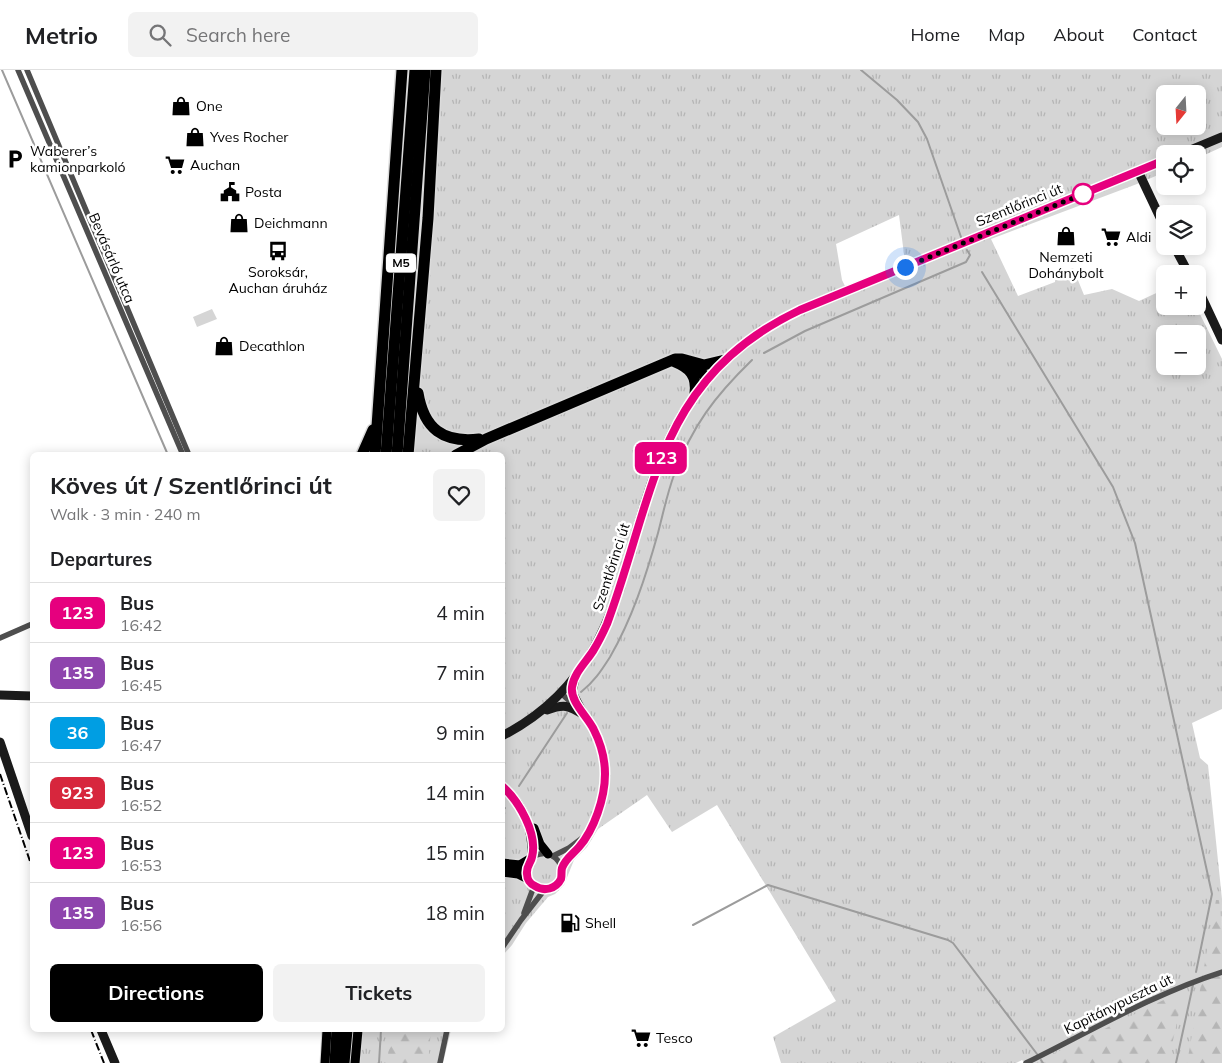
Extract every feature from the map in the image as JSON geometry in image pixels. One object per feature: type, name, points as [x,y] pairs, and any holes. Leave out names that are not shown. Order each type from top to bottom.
[{"type":"highway","name":"M5","points":[[375,452],[402,70]]},
{"type":"highway","name":"M5","points":[[386,452],[415,70]]},
{"type":"highway","name":"M5","points":[[397,452],[425,70]]},
{"type":"highway","name":"M5","points":[[408,452],[438,70]]},
{"type":"highway","points":[[462,452],[486,439],[671,360],[682,359],[707,365],[725,360]]},
{"type":"highway","points":[[671,360],[690,364],[708,378]]},
{"type":"highway","points":[[671,360],[685,366],[692,373],[696,383],[696,393]]},
{"type":"highway","points":[[699,364],[708,378]]},
{"type":"highway","points":[[416,371],[422,412],[433,428],[451,438],[486,439]]},
{"type":"highway","points":[[363,452],[373,429],[380,396]]},
{"type":"highway","points":[[505,864],[520,866],[531,859]]},
{"type":"highway","points":[[335,1063],[337,1032]]},
{"type":"highway","points":[[344,1063],[347,1032]]},
{"type":"main road","points":[[1202,145],[1222,136]]},
{"type":"main road","name":"Szentlőrinci út","points":[[505,734],[542,712],[576,676],[596,646],[607,624],[656,468],[675,426],[696,393],[725,360],[761,331],[800,310],[1156,164]]},
{"type":"main road","points":[[1138,171],[1156,209]]},
{"type":"main road","points":[[1206,306],[1222,340]]},
{"type":"main road","points":[[576,676],[572,692],[584,715]]},
{"type":"main road","points":[[3,695],[30,696]]},
{"type":"main road","points":[[542,712],[556,706],[564,706],[584,715]]},
{"type":"main road","points":[[0,742],[30,830]]},
{"type":"main road","points":[[505,789],[517,801],[531,822],[540,844],[550,855]]},
{"type":"main road","points":[[526,817],[532,842],[531,859]]},
{"type":"main road","points":[[505,872],[518,874],[531,883]]},
{"type":"main road","points":[[102,1032],[115,1063]]},
{"type":"main road","points":[[325,1063],[326,1032]]},
{"type":"main road","points":[[355,1063],[358,1032]]},
{"type":"street","name":"Bevásárló utca","points":[[18,70],[182,452]]},
{"type":"street","points":[[26,70],[188,452]]},
{"type":"street","points":[[0,638],[30,625]]},
{"type":"street","points":[[561,693],[591,724],[600,743],[605,773],[604,788],[599,808],[586,836],[562,868]]},
{"type":"street","points":[[521,920],[531,883],[526,870],[531,859],[539,854],[550,855],[566,850],[586,836]]},
{"type":"street","points":[[531,883],[545,889],[554,887],[559,882],[562,868],[558,860],[550,855]]},
{"type":"street","points":[[505,944],[545,889]]},
{"type":"street","name":"Kapitánypuszta út","points":[[1026,1063],[1160,996],[1222,972]]},
{"type":"street","points":[[440,1063],[447,1032]]},
{"type":"green space","points":[[442,70],[1222,70],[1222,147],[1206,154],[1206,145],[1156,145],[1156,176],[991,239],[1018,296],[1055,282],[1055,275],[1073,268],[1084,295],[1112,289],[1139,301],[1156,293],[1156,315],[1200,315],[1205,325],[1156,325],[1156,375],[1206,375],[1206,326],[1222,359],[1222,709],[1192,723],[1200,758],[1208,765],[1222,899],[1221,1063],[1025,1063],[1022,1060],[1016,1063],[781,1063],[773,1037],[836,1001],[717,805],[672,832],[647,795],[598,829],[587,847],[574,860],[564,885],[555,894],[548,897],[526,923],[505,953],[505,452],[412,452]],"holes":[[[899,215],[905,262],[845,286],[842,280],[836,244]]]},
{"type":"green space","points":[[212,309],[217,319],[197,327],[193,317]]},
{"type":"green space","points":[[1216,900],[1219,900],[1222,932],[1222,1063],[1187,1063]]},
{"type":"green space","points":[[1184,990],[1168,1063],[1051,1063],[1047,1057]]},
{"type":"green space","points":[[363,1032],[451,1032],[443,1063],[360,1063]]},
{"type":"green space","points":[[391,1032],[431,1032],[428,1063],[387,1063]]},
{"type":"waterway","points":[[2,70],[167,452]]},
{"type":"waterway","points":[[861,70],[897,100],[918,122],[927,139],[961,237]]},
{"type":"waterway","points":[[764,353],[805,331],[966,262],[970,255],[967,250]]},
{"type":"waterway","points":[[982,272],[1113,487],[1135,543],[1212,894],[1196,972]]},
{"type":"waterway","points":[[581,692],[594,680],[610,657],[632,612],[649,565],[667,497],[681,457],[689,441],[716,399],[752,360]]},
{"type":"waterway","points":[[519,786],[567,713]]},
{"type":"waterway","points":[[693,925],[768,885],[948,940],[953,943],[1037,1054]]},
{"type":"waterway","points":[[1176,1063],[1193,985]]},
{"type":"waterway","points":[[379,1063],[381,1032]]},
{"type":"railway","points":[[0,774],[30,861]]},
{"type":"railway","points":[[92,1032],[104,1063]]},
{"type":"bus line","name":"123","points":[[505,789],[519,805],[529,827],[532,842],[532,858],[526,870],[528,879],[535,887],[552,888],[559,882],[565,862],[579,847],[594,822],[605,782],[602,750],[591,724],[573,696],[574,681],[596,646],[607,624],[656,468],[670,436],[696,393],[725,360],[757,334],[800,310],[1156,164]]},
{"type":"place","name":"One","points":[[181,106]]},
{"type":"place","name":"Yves Rocher","points":[[195,137]]},
{"type":"place","name":"Waberer’s kamionparkoló","points":[[15,159]]},
{"type":"place","name":"Auchan","points":[[175,165]]},
{"type":"place","name":"Posta","points":[[230,192]]},
{"type":"place","name":"Deichmann","points":[[239,223]]},
{"type":"place","name":"Nemzeti Dohánybolt","points":[[1066,236]]},
{"type":"place","name":"Aldi","points":[[1111,237]]},
{"type":"place","name":"Soroksár, Auchan áruház","points":[[278,251]]},
{"type":"place","name":"Decathlon","points":[[224,346]]},
{"type":"place","name":"Shell","points":[[570,923]]},
{"type":"place","name":"Tesco","points":[[641,1038]]},
{"type":"route","points":[[905,267],[1083,194]]}]
